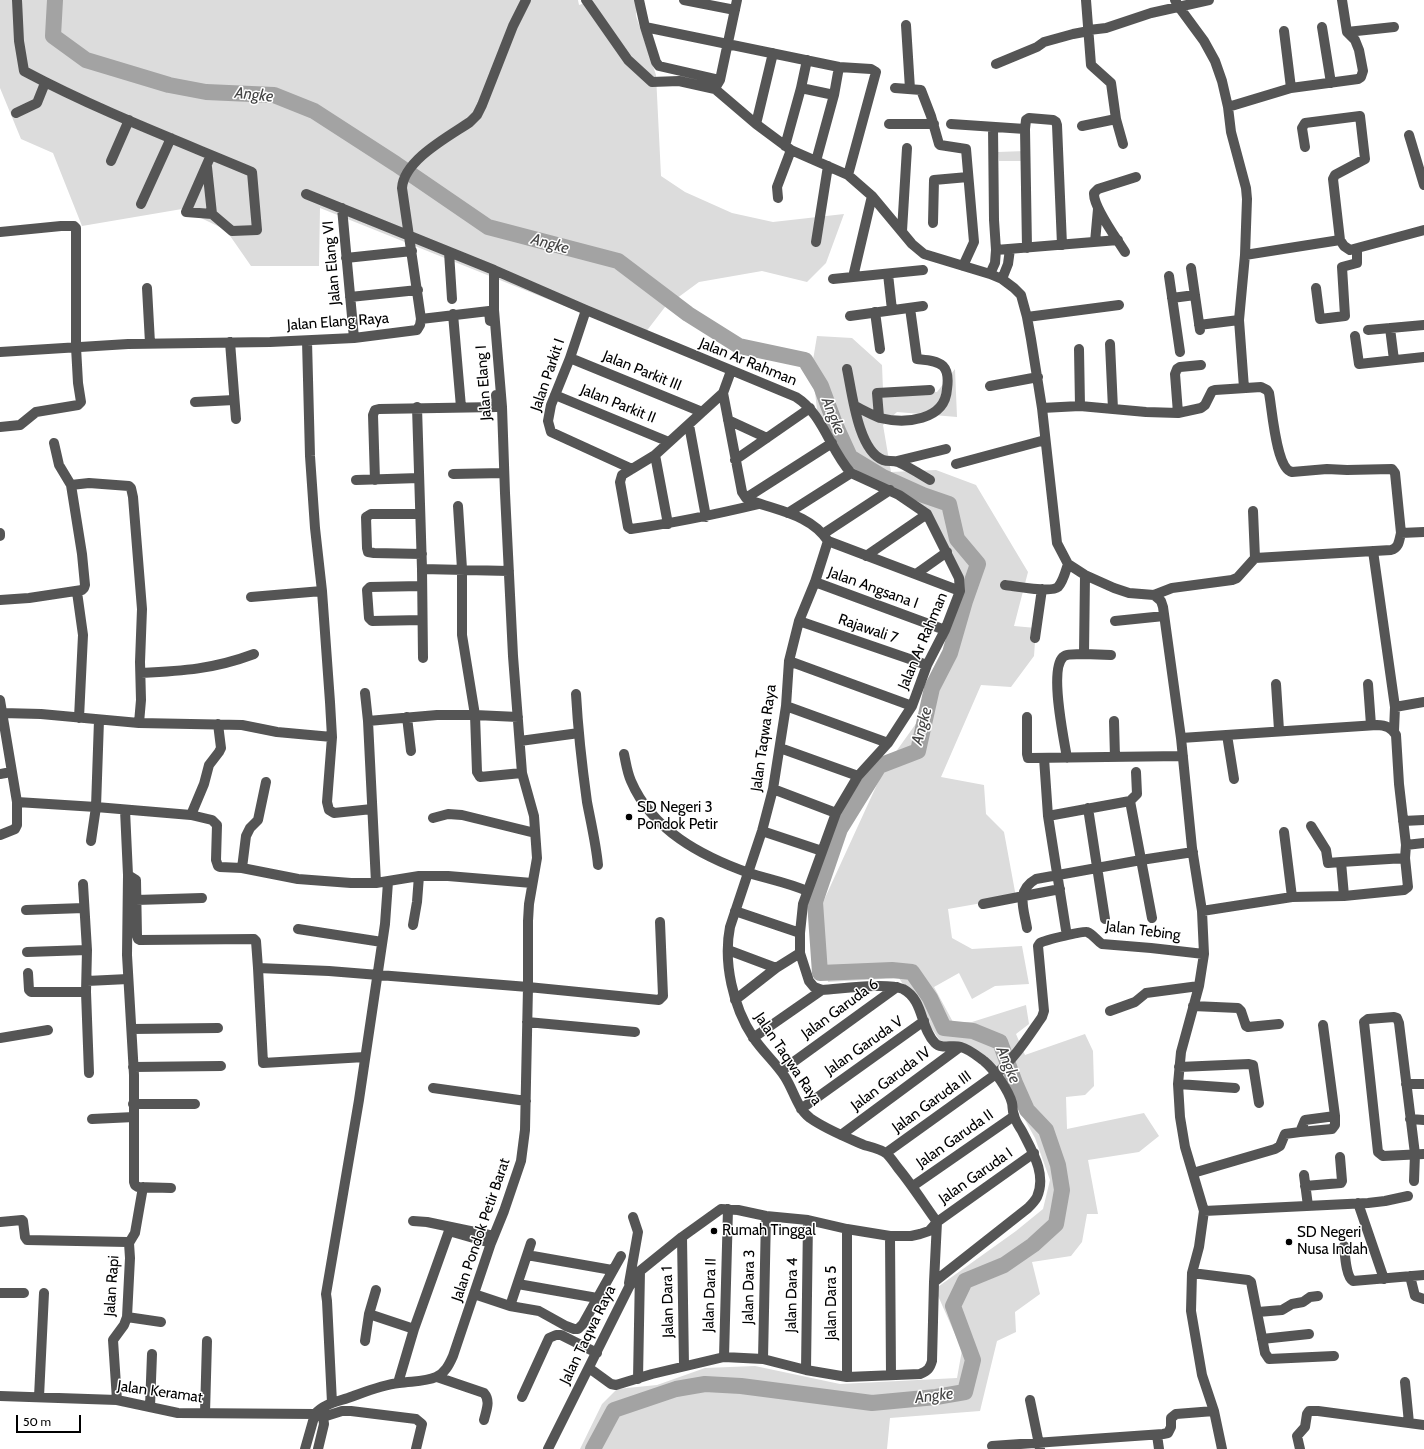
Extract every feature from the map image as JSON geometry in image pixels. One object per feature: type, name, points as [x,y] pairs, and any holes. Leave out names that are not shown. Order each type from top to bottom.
[{"type":"street","points":[[17,0],[19,41],[24,71],[45,83],[171,138],[209,160],[252,172],[257,230],[232,231],[212,214],[186,212],[209,160]]},
{"type":"street","points":[[375,480],[373,412],[379,408],[497,407],[489,311],[421,318],[402,188],[405,175],[414,162],[470,122],[477,115],[513,26],[526,0]]},
{"type":"street","points":[[586,0],[628,60],[652,82],[678,81],[717,84]]},
{"type":"street","points":[[640,0],[645,27],[656,62],[661,67],[717,84],[756,124],[788,148],[816,162],[848,175],[872,196],[918,250],[924,254],[1002,279],[1014,288],[1021,296],[1027,317],[1038,377],[1057,543],[1068,564],[1085,575],[1129,593],[1154,595],[1172,588],[1232,580],[1237,578],[1254,558],[1252,511]]},
{"type":"street","points":[[684,0],[736,5],[717,84]]},
{"type":"street","points":[[1086,0],[1091,66],[1111,83],[1116,120],[1124,144]]},
{"type":"street","points":[[996,64],[1037,47],[1044,42],[1089,30],[1106,28],[1177,4],[1208,0]]},
{"type":"street","points":[[1228,107],[1291,88],[1358,79],[1362,75],[1357,43],[1347,32],[1342,0]]},
{"type":"street","points":[[1177,4],[1204,41],[1215,62],[1222,81],[1228,107],[1231,132],[1246,188],[1247,199],[1239,320],[1244,388]]},
{"type":"street","points":[[906,24],[910,89]]},
{"type":"street","points":[[1347,32],[1394,26]]},
{"type":"street","points":[[645,27],[839,67],[871,69],[876,72],[848,175]]},
{"type":"street","points":[[1322,27],[1331,83]]},
{"type":"street","points":[[1284,31],[1291,88]]},
{"type":"street","points":[[756,124],[773,53]]},
{"type":"street","points":[[778,198],[778,187],[807,60]]},
{"type":"street","points":[[816,162],[834,95],[839,67]]},
{"type":"street","points":[[16,113],[37,103],[45,83]]},
{"type":"street","points":[[801,88],[834,95]]},
{"type":"street","points":[[894,88],[921,90],[940,145],[966,149],[974,242],[963,266]]},
{"type":"street","points":[[1305,147],[1302,128],[1305,123],[1360,116],[1365,159],[1335,175],[1333,179],[1340,240],[1344,246],[1350,250],[1357,249],[1424,230]]},
{"type":"street","points":[[1028,248],[1025,130],[1026,120],[1028,118],[1053,120],[1056,122],[1062,245]]},
{"type":"street","points":[[111,161],[129,120]]},
{"type":"street","points":[[1082,126],[1116,120]]},
{"type":"street","points":[[889,124],[934,124]]},
{"type":"street","points":[[951,124],[1025,130]]},
{"type":"street","points":[[990,274],[995,263],[996,250],[993,182],[993,127]]},
{"type":"street","points":[[1409,135],[1424,185]]},
{"type":"street","points":[[141,204],[171,138]]},
{"type":"street","points":[[902,231],[907,148]]},
{"type":"street","points":[[209,160],[212,214]]},
{"type":"street","points":[[816,242],[828,166]]},
{"type":"street","points":[[933,223],[934,180],[968,177]]},
{"type":"street","points":[[1125,252],[1098,209],[1094,196],[1095,191],[1136,177]]},
{"type":"street","points":[[306,194],[494,270]]},
{"type":"street","points":[[853,277],[872,196]]},
{"type":"street","name":"Jalan Elang VI","points":[[342,208],[354,338]]},
{"type":"street","points":[[1096,242],[1098,209]]},
{"type":"street","points":[[0,232],[61,226],[74,226],[76,228],[76,348],[78,384],[81,402],[78,405],[36,412],[20,425],[0,427]]},
{"type":"street","points":[[996,250],[1118,240]]},
{"type":"street","points":[[1244,255],[1340,240]]},
{"type":"street","points":[[1002,279],[1008,264],[1010,249]]},
{"type":"street","points":[[1316,288],[1320,319],[1345,316],[1342,267],[1357,263],[1357,249]]},
{"type":"street","points":[[346,258],[412,251]]},
{"type":"street","points":[[449,252],[452,299]]},
{"type":"street","points":[[1191,268],[1200,327],[1239,320]]},
{"type":"street","name":"Jalan Ar Rahman","points":[[494,270],[802,401],[810,408],[845,466],[851,473],[890,490],[910,501],[928,514],[959,578],[960,591],[945,630],[927,666],[912,706],[888,743],[858,776],[836,813],[802,904],[800,953],[809,981],[814,987],[822,990]]},
{"type":"street","name":"Jalan Elang I","points":[[494,270],[494,310],[502,407],[513,656],[518,717]]},
{"type":"street","points":[[833,279],[923,270]]},
{"type":"street","points":[[888,274],[892,310]]},
{"type":"street","points":[[1169,276],[1180,352]]},
{"type":"street","points":[[147,288],[150,344]]},
{"type":"street","points":[[350,297],[418,290]]},
{"type":"street","points":[[1172,298],[1195,295]]},
{"type":"street","points":[[1027,317],[1119,305]]},
{"type":"street","points":[[850,316],[923,306]]},
{"type":"street","points":[[855,406],[879,417],[899,420],[917,419],[930,415],[940,408],[947,393],[948,377],[944,367],[936,362],[917,359],[910,308]]},
{"type":"street","name":"Jalan Parkit I","points":[[586,310],[570,358],[551,405],[548,420],[551,432],[632,469]]},
{"type":"street","points":[[875,312],[880,349]]},
{"type":"street","points":[[453,314],[461,407]]},
{"type":"street","name":"Jalan Elang Raya","points":[[0,352],[150,344],[354,338],[417,330],[420,325],[421,318]]},
{"type":"street","points":[[1368,330],[1424,325]]},
{"type":"street","points":[[1390,328],[1394,360]]},
{"type":"street","points":[[1355,336],[1359,364],[1424,357]]},
{"type":"street","points":[[307,340],[310,456],[315,528],[322,591],[332,737],[327,794],[329,810],[334,813],[372,808]]},
{"type":"street","points":[[230,342],[236,419]]},
{"type":"street","points":[[1110,344],[1112,409]]},
{"type":"street","points":[[1079,349],[1080,406]]},
{"type":"street","name":"Jalan Parkit III","points":[[570,358],[702,412]]},
{"type":"street","points":[[1178,413],[1175,374],[1176,369],[1180,367],[1201,365]]},
{"type":"street","points":[[847,369],[860,430],[866,444],[874,454],[883,460],[897,461],[946,449]]},
{"type":"street","points":[[731,371],[723,393],[689,426],[655,454],[622,475],[620,479],[628,527],[631,529],[668,524],[706,517],[759,504]]},
{"type":"street","points":[[990,386],[1038,377]]},
{"type":"street","points":[[1042,408],[1080,406],[1163,414],[1178,413],[1201,408],[1212,391],[1215,390],[1261,387],[1269,393],[1277,444],[1285,469],[1288,472],[1336,468],[1347,470],[1388,469],[1394,471],[1401,533],[1396,549],[1254,558]]},
{"type":"street","points":[[879,417],[878,393],[930,390]]},
{"type":"street","points":[[723,393],[742,492],[746,498],[808,522],[826,538],[866,556],[960,591]]},
{"type":"street","name":"Jalan Parkit II","points":[[555,395],[669,442]]},
{"type":"street","points":[[195,402],[234,400]]},
{"type":"street","points":[[417,407],[422,554],[422,658]]},
{"type":"street","points":[[735,460],[810,408]]},
{"type":"street","points":[[728,420],[767,438]]},
{"type":"street","points":[[689,426],[706,517]]},
{"type":"street","points":[[956,464],[1045,440]]},
{"type":"street","points":[[0,600],[77,592],[84,588],[82,554],[71,485],[59,465],[54,443]]},
{"type":"street","points":[[746,498],[832,443]]},
{"type":"street","points":[[655,454],[668,524]]},
{"type":"street","points":[[897,461],[930,480]]},
{"type":"street","points":[[453,474],[504,473]]},
{"type":"street","points":[[788,513],[851,473]]},
{"type":"street","points":[[356,480],[419,478]]},
{"type":"street","points":[[71,485],[89,483],[125,484],[131,488],[142,610],[140,662],[141,700],[139,723]]},
{"type":"street","points":[[826,538],[890,490]]},
{"type":"street","points":[[458,506],[462,569],[462,635],[474,715],[478,775],[480,777],[522,773]]},
{"type":"street","points":[[420,514],[368,515],[366,517],[367,548],[368,552],[374,553],[422,554]]},
{"type":"street","points":[[866,556],[928,514]]},
{"type":"street","points":[[1401,533],[1424,532]]},
{"type":"street","name":"Jalan Taqwa Raya","points":[[826,538],[815,582],[799,621],[790,661],[786,706],[773,789],[762,831],[735,911],[727,940],[731,977],[735,1000],[743,1022],[781,1071],[801,1109],[813,1120],[841,1135],[886,1153],[913,1186],[936,1222]]},
{"type":"street","points":[[1202,911],[1292,897],[1344,896],[1404,890],[1408,887],[1405,858],[1406,845],[1396,735],[1394,732],[1395,707],[1373,551]]},
{"type":"street","points":[[916,574],[947,552]]},
{"type":"street","points":[[1005,585],[1042,589],[1056,588],[1059,585],[1068,564]]},
{"type":"street","points":[[422,569],[509,571]]},
{"type":"street","points":[[1084,654],[1085,575]]},
{"type":"street","name":"Jalan Angsana I","points":[[815,582],[945,630]]},
{"type":"street","points":[[422,586],[370,587],[367,590],[369,618],[372,621],[422,620]]},
{"type":"street","points":[[1035,638],[1042,589]]},
{"type":"street","points":[[251,597],[322,591]]},
{"type":"street","points":[[77,592],[83,635],[79,718]]},
{"type":"street","points":[[1154,595],[1161,601],[1163,607],[1181,738],[1193,852],[1202,911],[1204,954],[1199,986],[1181,1052],[1178,1084],[1180,1117],[1185,1147],[1204,1211],[1199,1247],[1192,1273],[1191,1311],[1193,1329],[1202,1374],[1214,1411],[1222,1449]]},
{"type":"street","points":[[1115,621],[1164,616]]},
{"type":"street","name":"Rajawali 7","points":[[799,621],[927,666]]},
{"type":"street","points":[[141,673],[196,670],[233,662],[254,654]]},
{"type":"street","points":[[1067,758],[1056,690],[1059,664],[1063,656],[1066,655],[1111,655]]},
{"type":"street","points":[[790,661],[912,706]]},
{"type":"street","points":[[1276,684],[1279,730]]},
{"type":"street","points":[[1368,684],[1372,725]]},
{"type":"street","points":[[365,693],[368,721],[376,884]]},
{"type":"street","points":[[576,694],[587,801],[598,866]]},
{"type":"street","points":[[0,700],[17,802],[17,825],[15,829],[0,835]]},
{"type":"street","points":[[1395,707],[1424,702]]},
{"type":"street","points":[[786,706],[888,743]]},
{"type":"street","points":[[2,713],[41,714],[139,723],[242,725],[278,732],[332,737]]},
{"type":"street","points":[[368,721],[437,715],[518,717]]},
{"type":"street","points":[[407,717],[411,752]]},
{"type":"street","name":"Jalan Pondok Petir Barat","points":[[437,1377],[446,1370],[453,1356],[492,1240],[504,1211],[521,1161],[525,1130],[528,921],[532,883],[537,858],[534,816],[522,773],[518,717]]},
{"type":"street","points":[[1027,717],[1028,756],[1030,758],[1183,756]]},
{"type":"street","points":[[91,841],[96,806],[99,720]]},
{"type":"street","points":[[1114,721],[1115,757]]},
{"type":"street","points":[[191,815],[204,784],[209,765],[219,752],[218,724]]},
{"type":"street","points":[[1181,738],[1279,730],[1372,725],[1383,725],[1394,732]]},
{"type":"street","points":[[520,741],[579,733]]},
{"type":"street","points":[[1227,735],[1234,779]]},
{"type":"street","points":[[780,748],[858,776]]},
{"type":"street","points":[[624,754],[631,782],[654,818],[667,831],[683,842],[714,859],[748,872],[807,891]]},
{"type":"street","points":[[1044,758],[1048,816],[1066,930]]},
{"type":"street","points":[[0,774],[11,772]]},
{"type":"street","points":[[1048,816],[1130,801],[1137,794],[1136,772]]},
{"type":"street","points":[[242,868],[246,836],[250,828],[258,820],[266,782]]},
{"type":"street","points":[[773,789],[836,813]]},
{"type":"street","points":[[1130,801],[1152,918]]},
{"type":"street","points":[[17,802],[96,806],[125,810],[191,815],[212,820],[217,825],[216,860],[218,866],[242,868],[298,879],[376,884],[419,876],[448,876],[532,883]]},
{"type":"street","points":[[1088,808],[1106,919]]},
{"type":"street","points":[[125,810],[128,875],[127,955],[132,1029],[134,1104],[134,1182],[135,1185],[142,1187],[171,1188]]},
{"type":"street","points":[[433,818],[448,814],[462,815],[535,833]]},
{"type":"street","points":[[1403,821],[1424,820]]},
{"type":"street","points":[[1311,826],[1326,850],[1328,863],[1405,858]]},
{"type":"street","points":[[762,831],[822,851]]},
{"type":"street","points":[[1284,832],[1292,897]]},
{"type":"street","points":[[1406,845],[1424,843]]},
{"type":"street","points":[[1027,928],[1022,897],[1026,887],[1036,879],[1193,852]]},
{"type":"street","points":[[1341,862],[1344,896]]},
{"type":"street","points":[[128,875],[136,880],[138,939],[254,939],[256,941],[263,1063],[365,1057]]},
{"type":"street","points":[[413,925],[419,876]]},
{"type":"street","points":[[332,1403],[326,1294],[336,1228],[345,1186],[365,1057],[382,942],[388,882]]},
{"type":"street","points":[[83,884],[87,950],[86,992],[90,1073]]},
{"type":"street","points":[[983,904],[1060,889]]},
{"type":"street","points":[[136,900],[202,898]]},
{"type":"street","points":[[26,910],[84,908]]},
{"type":"street","points":[[735,911],[800,933]]},
{"type":"street","points":[[258,968],[323,970],[528,987],[659,1000],[663,996],[660,922]]},
{"type":"street","points":[[298,929],[382,942]]},
{"type":"street","name":"Jalan Tebing","points":[[996,1074],[1017,1052],[1042,1017],[1044,1011],[1038,946],[1040,943],[1084,932],[1091,934],[1098,942],[1102,944],[1204,954]]},
{"type":"street","points":[[27,952],[87,950]]},
{"type":"street","points":[[728,950],[776,968]]},
{"type":"street","points":[[735,1000],[776,968],[800,953]]},
{"type":"street","points":[[28,973],[30,992],[86,992]]},
{"type":"street","points":[[87,981],[128,979]]},
{"type":"street","points":[[754,1038],[822,990],[877,986],[897,987],[905,990],[914,1000],[921,1012],[931,1039],[936,1045],[942,1047],[960,1046],[986,1062],[996,1074],[1008,1093],[1012,1103],[1014,1116],[1034,1153],[1040,1172],[1040,1184],[1037,1197],[1028,1208],[934,1282]]},
{"type":"street","points":[[1110,1011],[1135,1002],[1146,993],[1199,986]]},
{"type":"street","name":"Jalan Garuda 6","points":[[781,1071],[897,987]]},
{"type":"street","points":[[1193,1006],[1238,1008],[1242,1011],[1246,1026],[1248,1027],[1279,1024]]},
{"type":"street","points":[[1414,1181],[1420,1154],[1410,1119],[1399,1023],[1397,1018],[1394,1017],[1366,1021],[1364,1022],[1378,1152],[1383,1156],[1420,1154]]},
{"type":"street","points":[[527,1022],[635,1032]]},
{"type":"street","name":"Jalan Garuda V","points":[[801,1109],[924,1022]]},
{"type":"street","points":[[1193,1173],[1275,1149],[1280,1146],[1285,1134],[1332,1129],[1335,1125],[1335,1116],[1323,1025]]},
{"type":"street","points":[[132,1029],[218,1028]]},
{"type":"street","points":[[0,1038],[48,1030]]},
{"type":"street","name":"Jalan Garuda IV","points":[[841,1135],[960,1046]]},
{"type":"street","points":[[1179,1067],[1253,1065],[1259,1103]]},
{"type":"street","points":[[133,1067],[221,1066]]},
{"type":"street","name":"Jalan Garuda III","points":[[886,1153],[996,1074]]},
{"type":"street","points":[[1178,1084],[1235,1088]]},
{"type":"street","points":[[1406,1084],[1424,1084]]},
{"type":"street","points":[[433,1088],[526,1102]]},
{"type":"street","points":[[134,1104],[195,1104]]},
{"type":"street","name":"Jalan Garuda II","points":[[913,1186],[1014,1116]]},
{"type":"street","points":[[92,1119],[134,1118]]},
{"type":"street","points":[[1410,1119],[1424,1120]]},
{"type":"street","name":"Jalan Garuda I","points":[[936,1222],[1034,1153]]},
{"type":"street","points":[[1306,1186],[1341,1183],[1340,1157]]},
{"type":"street","points":[[1304,1175],[1308,1206]]},
{"type":"street","points":[[129,1243],[135,1233],[142,1187]]},
{"type":"street","points":[[1204,1211],[1358,1203],[1385,1201],[1408,1196]]},
{"type":"street","points":[[1358,1203],[1384,1279]]},
{"type":"street","name":"Jalan Taqwa Raya","points":[[548,1449],[629,1287],[640,1271],[682,1237],[721,1209],[728,1209]]},
{"type":"street","points":[[728,1209],[766,1216],[808,1220],[847,1229],[890,1236],[911,1236],[920,1234],[928,1231],[936,1222]]},
{"type":"street","name":"Jalan Dara II","points":[[724,1357],[728,1209]]},
{"type":"street","name":"Jalan Dara 3","points":[[763,1359],[766,1216]]},
{"type":"street","points":[[629,1287],[638,1232],[633,1217]]},
{"type":"street","name":"Jalan Rapi","points":[[0,1222],[22,1220],[25,1237],[28,1240],[84,1240],[129,1243],[130,1258],[127,1317],[124,1325],[113,1340],[117,1400]]},
{"type":"street","name":"Jalan Dara 4","points":[[806,1370],[808,1220]]},
{"type":"street","points":[[413,1221],[434,1224],[492,1240]]},
{"type":"street","points":[[589,1368],[611,1384],[616,1385],[652,1374],[724,1357],[763,1359],[806,1370],[847,1377],[891,1376],[920,1374],[926,1372],[930,1368],[932,1361],[936,1222]]},
{"type":"street","name":"Jalan Dara 5","points":[[847,1229],[847,1377]]},
{"type":"street","points":[[398,1383],[414,1329],[449,1231],[492,1240]]},
{"type":"street","points":[[890,1236],[891,1376]]},
{"type":"street","name":"Jalan Dara 1","points":[[682,1237],[684,1366]]},
{"type":"street","points":[[510,1306],[531,1243]]},
{"type":"street","points":[[1344,1246],[1348,1273],[1351,1280],[1384,1279],[1424,1274]]},
{"type":"street","points":[[527,1255],[612,1270]]},
{"type":"street","points":[[474,1294],[510,1306],[539,1311],[574,1330],[578,1329],[583,1324],[621,1256]]},
{"type":"street","points":[[638,1379],[640,1271]]},
{"type":"street","points":[[1192,1273],[1248,1280],[1251,1282],[1265,1353],[1269,1359],[1334,1356]]},
{"type":"street","points":[[1410,1276],[1414,1296],[1424,1299]]},
{"type":"street","points":[[518,1284],[597,1298]]},
{"type":"street","points":[[365,1341],[368,1314],[376,1290]]},
{"type":"street","points":[[0,1293],[24,1293]]},
{"type":"street","points":[[39,1397],[44,1293]]},
{"type":"street","points":[[1258,1312],[1282,1310],[1296,1303],[1303,1302],[1310,1297],[1318,1296]]},
{"type":"street","points":[[368,1314],[414,1329]]},
{"type":"street","points":[[127,1317],[161,1322]]},
{"type":"street","points":[[1262,1339],[1309,1334]]},
{"type":"street","points":[[522,1397],[549,1338],[556,1335],[561,1335],[597,1353]]},
{"type":"street","points":[[205,1414],[207,1341]]},
{"type":"street","points":[[150,1407],[152,1354]]},
{"type":"street","points":[[305,1449],[319,1416],[320,1409],[332,1403],[375,1388],[398,1383],[437,1377],[484,1393],[488,1401],[484,1420]]},
{"type":"street","points":[[1405,1382],[1409,1423]]},
{"type":"street","name":"Jalan Keramat","points":[[0,1396],[117,1400],[178,1413],[205,1414],[227,1412],[319,1416],[342,1411],[351,1411],[416,1419],[422,1424],[416,1449]]},
{"type":"street","points":[[1030,1400],[1040,1446]]},
{"type":"street","points":[[992,1446],[1040,1446],[1157,1435],[1168,1433],[1171,1427],[1171,1418],[1176,1414],[1214,1411]]},
{"type":"street","points":[[1300,1449],[1297,1436],[1305,1427],[1307,1414],[1309,1411],[1424,1425]]},
{"type":"street","points":[[318,1449],[324,1424],[319,1416]]},
{"type":"street","points":[[1157,1435],[1159,1449]]},
{"type":"shaded area","points":[[0,0],[578,0],[579,5],[594,0],[637,0],[636,16],[656,75],[661,176],[685,192],[732,213],[773,222],[844,214],[826,263],[807,282],[762,271],[699,282],[665,307],[642,337],[320,208],[319,266],[251,266],[226,230],[182,209],[82,226],[53,153],[21,139],[0,88]]},
{"type":"shaded area","points":[[1025,151],[1025,161],[999,161],[998,152]]},
{"type":"shaded area","points":[[817,336],[852,338],[882,365],[883,390],[937,392],[955,369],[957,417],[897,412],[883,425],[891,472],[936,470],[976,485],[1028,572],[1014,626],[1036,628],[1034,656],[1011,687],[981,685],[941,777],[984,785],[986,814],[1004,832],[1016,897],[948,909],[952,938],[972,949],[1022,946],[1029,984],[995,986],[972,999],[959,973],[934,987],[953,1022],[972,1022],[1026,1005],[1029,1024],[1016,1034],[1025,1055],[1085,1034],[1093,1051],[1094,1086],[1085,1095],[1066,1097],[1067,1129],[1144,1113],[1159,1136],[1139,1152],[1088,1160],[1098,1214],[1087,1214],[1082,1242],[1071,1256],[1032,1262],[1040,1294],[1015,1312],[1016,1332],[997,1341],[980,1411],[890,1418],[887,1449],[580,1449],[602,1404],[617,1389],[657,1385],[705,1368],[755,1366],[840,1384],[957,1378],[962,1350],[935,1289],[1016,1231],[1043,1209],[1050,1180],[1035,1138],[995,1066],[942,1044],[899,978],[828,982],[819,911],[885,767],[920,718],[967,606],[959,579],[932,518],[903,500],[870,486],[848,464],[818,418],[812,366]]},
{"type":"waterway","name":"Angke","points":[[55,0],[53,36],[86,60],[169,85],[206,92],[274,95],[314,111],[396,164],[488,227],[618,261],[688,314],[739,346],[805,360],[821,386],[835,424],[850,457],[883,477],[923,495],[949,504],[957,539],[978,564],[965,601],[950,653],[932,688],[918,751],[879,766],[840,829],[815,902],[820,973],[892,970],[912,972],[930,998],[944,1028],[973,1031],[1000,1042],[1027,1110],[1046,1130],[1058,1165],[1062,1190],[1056,1224],[1033,1245],[1004,1265],[965,1281],[953,1306],[973,1360],[965,1392],[936,1397],[872,1403],[741,1386],[705,1384],[676,1389],[614,1410],[593,1449]]},
{"type":"place","name":"SD Negeri 3 Pondok Petir","points":[[629,817]]},
{"type":"place","name":"Rumah Tinggal","points":[[714,1231]]},
{"type":"place","name":"SD Negeri Nusa Indah","points":[[1289,1242]]}]
